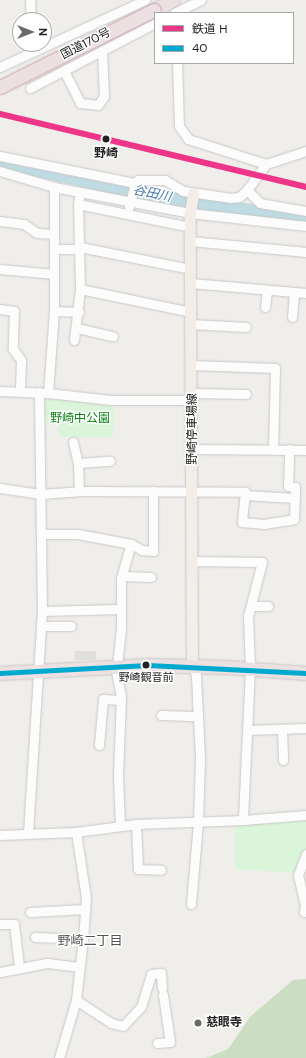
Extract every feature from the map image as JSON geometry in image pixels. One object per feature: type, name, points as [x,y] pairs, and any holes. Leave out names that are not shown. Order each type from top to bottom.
[{"type":"highway","name":"国道170号","points":[[0,87],[150,5],[175,10]]},
{"type":"highway","points":[[0,673],[116,666],[192,665],[306,673]]},
{"type":"main road","name":"野崎停車場線","points":[[192,196],[190,211],[193,396],[192,665]]},
{"type":"street","points":[[30,0],[31,12]]},
{"type":"street","points":[[175,10],[200,0]]},
{"type":"street","points":[[52,41],[150,5]]},
{"type":"street","points":[[30,88],[154,24]]},
{"type":"street","points":[[64,71],[80,103],[98,105],[104,96],[102,51]]},
{"type":"street","points":[[0,67],[28,52]]},
{"type":"street","points":[[40,52],[53,77]]},
{"type":"street","points":[[177,64],[179,126],[188,139],[200,145],[266,164]]},
{"type":"street","points":[[128,213],[133,192],[138,180],[165,180],[192,196],[239,197],[247,190],[266,164],[306,150]]},
{"type":"street","points":[[0,156],[133,192],[190,211],[306,226]]},
{"type":"street","points":[[0,171],[54,187],[80,192],[133,192]]},
{"type":"street","points":[[28,833],[42,611],[42,534],[40,494],[44,393],[54,311],[54,187]]},
{"type":"street","points":[[247,190],[260,203],[306,211]]},
{"type":"street","points":[[74,340],[77,328],[80,289],[78,204],[80,192]]},
{"type":"street","points":[[78,204],[128,213],[190,227]]},
{"type":"street","points":[[0,221],[24,224],[37,233],[54,234]]},
{"type":"street","points":[[190,242],[306,252]]},
{"type":"street","points":[[54,249],[80,248],[190,269]]},
{"type":"street","points":[[0,269],[54,274]]},
{"type":"street","points":[[190,283],[306,293]]},
{"type":"street","points":[[80,289],[191,312]]},
{"type":"street","points":[[265,307],[267,290]]},
{"type":"street","points":[[292,317],[294,292]]},
{"type":"street","points":[[0,309],[14,311],[13,349],[21,360],[20,391]]},
{"type":"street","points":[[54,311],[78,312]]},
{"type":"street","points":[[191,324],[246,327]]},
{"type":"street","points":[[77,328],[113,336]]},
{"type":"street","points":[[192,365],[275,368],[273,450]]},
{"type":"street","points":[[0,391],[20,391],[112,400],[246,394]]},
{"type":"street","points":[[73,442],[78,463],[79,491]]},
{"type":"street","points":[[193,449],[306,450]]},
{"type":"street","points":[[245,495],[242,522],[264,524],[294,519],[295,487],[288,486],[289,450]]},
{"type":"street","points":[[78,463],[110,461]]},
{"type":"street","points":[[0,488],[40,494],[79,491],[245,492],[245,495],[295,498]]},
{"type":"street","points":[[42,534],[78,534],[131,544],[142,550],[153,551],[153,491]]},
{"type":"street","points":[[120,826],[118,776],[121,700],[116,666],[122,576],[131,544]]},
{"type":"street","points":[[192,560],[262,562],[252,606],[248,616],[250,669],[243,820]]},
{"type":"street","points":[[122,576],[151,577]]},
{"type":"street","points":[[252,606],[268,606]]},
{"type":"street","points":[[42,611],[121,609]]},
{"type":"street","points":[[41,626],[71,626]]},
{"type":"street","points":[[191,904],[198,822],[198,716],[196,675],[192,665]]},
{"type":"street","points":[[99,744],[103,699],[121,700]]},
{"type":"street","points":[[161,715],[198,716]]},
{"type":"street","points":[[248,730],[306,728]]},
{"type":"street","points":[[282,729],[283,760]]},
{"type":"street","points":[[0,835],[76,832],[136,824],[243,820],[306,815]]},
{"type":"street","points":[[136,824],[138,869],[161,870]]},
{"type":"street","points":[[59,1058],[76,1000],[83,939],[85,909],[84,874],[76,832]]},
{"type":"street","points":[[306,854],[298,875],[305,906],[304,912],[306,912]]},
{"type":"street","points":[[30,912],[85,909]]},
{"type":"street","points":[[0,924],[14,924],[20,966]]},
{"type":"street","points":[[35,937],[83,939]]},
{"type":"street","points":[[0,972],[20,966],[47,963],[79,967]]},
{"type":"street","points":[[76,1000],[111,1023],[123,1026],[140,1006],[151,974],[161,973],[170,1042],[157,1043]]},
{"type":"green space","name":"野崎中公園","points":[[45,397],[114,404],[113,437],[59,437],[59,422],[43,422]]},
{"type":"green space","points":[[306,817],[306,849],[296,873],[235,869],[235,823]]},
{"type":"green space","points":[[306,979],[306,1058],[206,1058],[228,1049],[250,1017],[293,980]]},
{"type":"shaded area","points":[[75,651],[96,651],[96,660],[75,660]]},
{"type":"waterway","name":"谷田川","points":[[0,161],[199,205],[306,217]]},
{"type":"rail line","name":"H","points":[[0,114],[306,187]]},
{"type":"transit line","name":"40","points":[[0,673],[148,665],[306,673]]},
{"type":"place","name":"野崎","points":[[106,139]]},
{"type":"place","name":"野崎観音前","points":[[146,665]]},
{"type":"place","name":"慈眼寺","points":[[198,1023]]},
{"type":"district","name":"野崎二丁目","points":[[90,941]]}]
